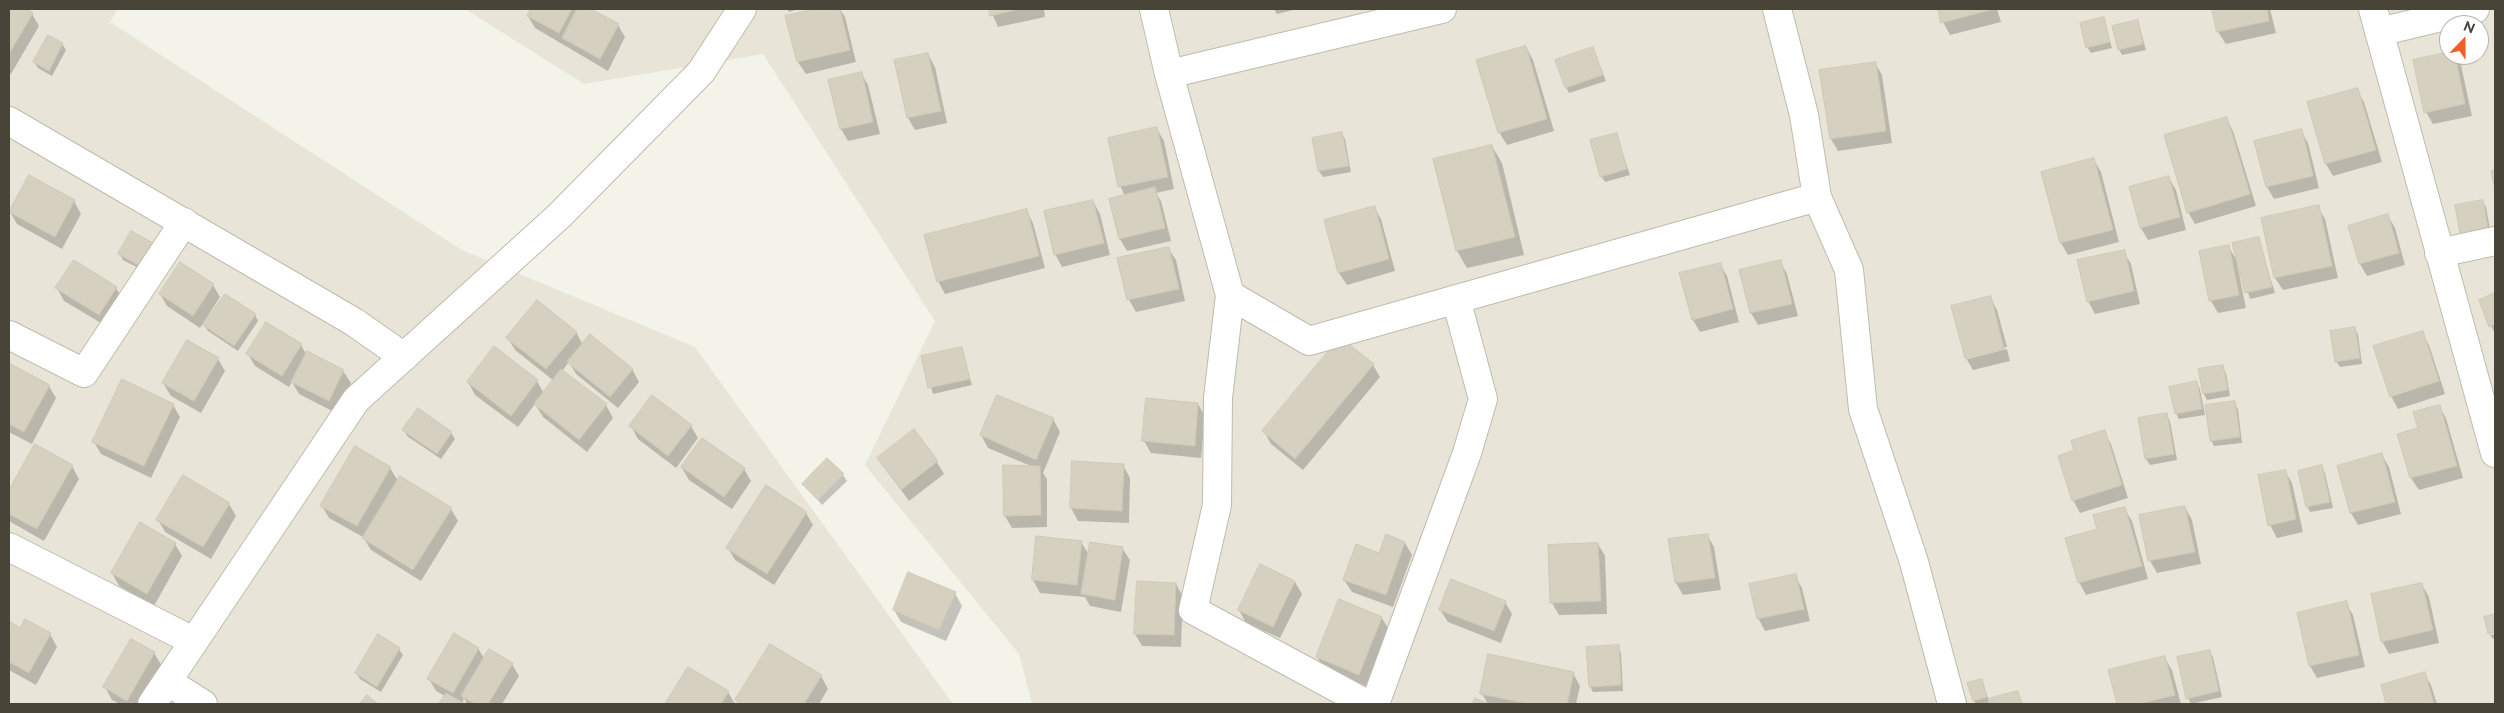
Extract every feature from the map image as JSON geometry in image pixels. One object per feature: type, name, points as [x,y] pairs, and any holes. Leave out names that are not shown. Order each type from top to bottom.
[{"type":"street","points":[[152,704],[356,400],[559,216],[701,72],[742,9]]},
{"type":"street","points":[[1154,9],[1169,74],[1230,295],[1218,398],[1217,505],[1193,610],[1367,704]]},
{"type":"street","points":[[1169,74],[1442,9]]},
{"type":"street","points":[[1777,9],[1804,115],[1816,197],[1850,270],[1863,409],[1914,562],[1952,704]]},
{"type":"street","points":[[2475,9],[2376,20],[2495,453]]},
{"type":"street","points":[[9,121],[354,322],[404,357]]},
{"type":"street","points":[[1230,295],[1309,341],[1816,197]]},
{"type":"street","points":[[9,335],[84,373],[184,222]]},
{"type":"street","points":[[2439,252],[2495,241]]},
{"type":"street","points":[[1375,704],[1467,454],[1483,398],[1456,299]]},
{"type":"street","points":[[9,547],[193,641]]},
{"type":"street","points":[[168,682],[203,704]]},
{"type":"shaded area","points":[[9,9],[118,9],[110,22],[462,250],[695,347],[953,704],[9,704]]},
{"type":"shaded area","points":[[465,9],[2495,9],[2495,704],[1032,704],[1019,654],[865,465],[935,321],[763,54],[584,84]]},
{"type":"building","points":[[9,9],[26,9],[33,13],[9,54]]},
{"type":"building","points":[[531,9],[572,9],[559,33],[527,16]]},
{"type":"building","points":[[577,9],[591,9],[619,24],[600,59],[562,38]]},
{"type":"building","points":[[814,9],[840,9],[850,50],[797,62],[785,16]]},
{"type":"building","points":[[989,9],[1020,9],[990,16]]},
{"type":"building","points":[[1938,9],[1994,9],[1941,23]]},
{"type":"building","points":[[2212,9],[2267,9],[2269,21],[2217,32]]},
{"type":"building","points":[[2104,17],[2110,42],[2086,48],[2080,23]]},
{"type":"building","points":[[2138,20],[2143,44],[2118,50],[2112,26]]},
{"type":"building","points":[[48,35],[63,43],[49,71],[33,62]]},
{"type":"building","points":[[1526,46],[1547,119],[1498,133],[1476,60]]},
{"type":"building","points":[[1593,47],[1603,75],[1565,88],[1555,60]]},
{"type":"building","points":[[928,53],[941,111],[907,118],[894,60]]},
{"type":"building","points":[[2439,54],[2439,65],[2457,65],[2465,104],[2424,113],[2413,60]]},
{"type":"building","points":[[1876,62],[1886,131],[1830,139],[1819,70]]},
{"type":"building","points":[[862,72],[873,122],[840,129],[828,80]]},
{"type":"building","points":[[2358,88],[2376,150],[2325,164],[2307,102]]},
{"type":"building","points":[[2227,117],[2250,194],[2187,213],[2164,135]]},
{"type":"building","points":[[1157,127],[1168,177],[1118,187],[1108,138]]},
{"type":"building","points":[[2302,129],[2313,176],[2266,187],[2254,141]]},
{"type":"building","points":[[1342,132],[1349,166],[1318,171],[1312,138]]},
{"type":"building","points":[[1617,133],[1627,169],[1600,177],[1590,140]]},
{"type":"building","points":[[1492,145],[1515,237],[1456,251],[1433,159]]},
{"type":"building","points":[[2094,158],[2113,230],[2060,243],[2041,172]]},
{"type":"building","points":[[2495,170],[2495,190],[2491,171]]},
{"type":"building","points":[[29,175],[75,200],[55,237],[9,212]]},
{"type":"building","points":[[2169,176],[2180,217],[2140,228],[2129,187]]},
{"type":"building","points":[[1155,187],[1165,228],[1119,239],[1109,199]]},
{"type":"building","points":[[1093,200],[1104,243],[1054,255],[1044,211]]},
{"type":"building","points":[[2483,200],[2490,240],[2462,245],[2455,205]]},
{"type":"building","points":[[2319,205],[2332,266],[2274,278],[2261,218]]},
{"type":"building","points":[[1375,206],[1389,259],[1338,273],[1324,220]]},
{"type":"building","points":[[1027,209],[1039,256],[937,282],[924,235]]},
{"type":"building","points":[[2388,214],[2399,253],[2359,264],[2348,226]]},
{"type":"building","points":[[131,231],[153,243],[140,266],[118,254]]},
{"type":"building","points":[[2259,237],[2272,287],[2245,293],[2232,243]]},
{"type":"building","points":[[2229,245],[2239,295],[2209,301],[2199,251]]},
{"type":"building","points":[[1169,247],[1179,289],[1127,300],[1117,258]]},
{"type":"building","points":[[2125,250],[2134,291],[2087,302],[2077,260]]},
{"type":"building","points":[[74,260],[117,287],[99,315],[55,288]]},
{"type":"building","points":[[1781,260],[1792,304],[1750,313],[1739,270]]},
{"type":"building","points":[[180,262],[214,284],[193,316],[159,294]]},
{"type":"building","points":[[1721,263],[1733,309],[1692,320],[1679,273]]},
{"type":"building","points":[[2495,293],[2495,324],[2489,327],[2479,300]]},
{"type":"building","points":[[225,294],[256,314],[234,346],[203,325]]},
{"type":"building","points":[[1991,296],[2004,349],[1965,358],[1951,306]]},
{"type":"building","points":[[537,300],[577,332],[546,369],[506,338]]},
{"type":"building","points":[[266,322],[302,344],[282,376],[246,354]]},
{"type":"building","points":[[2355,327],[2360,358],[2335,362],[2330,331]]},
{"type":"building","points":[[2423,331],[2439,381],[2390,397],[2373,346]]},
{"type":"building","points":[[590,334],[633,369],[610,397],[567,362]]},
{"type":"building","points":[[1340,337],[1374,364],[1295,459],[1262,431]]},
{"type":"building","points":[[187,340],[219,358],[194,401],[162,383]]},
{"type":"building","points":[[494,346],[538,380],[511,416],[467,382]]},
{"type":"building","points":[[962,347],[970,379],[928,388],[921,356]]},
{"type":"building","points":[[307,351],[344,370],[329,401],[291,382]]},
{"type":"building","points":[[9,363],[50,385],[24,432],[9,424]]},
{"type":"building","points":[[2223,365],[2228,390],[2203,394],[2198,369]]},
{"type":"building","points":[[561,369],[607,404],[579,440],[534,404]]},
{"type":"building","points":[[122,379],[174,404],[144,466],[92,442]]},
{"type":"building","points":[[2197,381],[2202,409],[2175,414],[2169,387]]},
{"type":"building","points":[[652,395],[692,425],[668,456],[629,426]]},
{"type":"building","points":[[997,395],[1054,418],[1036,460],[980,435]]},
{"type":"building","points":[[1146,398],[1198,403],[1195,446],[1142,441]]},
{"type":"building","points":[[2235,401],[2240,437],[2210,441],[2205,405]]},
{"type":"building","points":[[2440,405],[2457,466],[2410,478],[2397,434],[2418,428],[2413,412]]},
{"type":"building","points":[[418,408],[452,432],[437,454],[402,430]]},
{"type":"building","points":[[2167,413],[2174,454],[2145,459],[2138,418]]},
{"type":"building","points":[[914,429],[938,461],[901,490],[877,458]]},
{"type":"building","points":[[2105,430],[2122,485],[2072,501],[2058,456],[2074,450],[2071,441]]},
{"type":"building","points":[[702,438],[745,468],[724,497],[681,467]]},
{"type":"building","points":[[35,444],[73,465],[37,529],[9,514],[9,490]]},
{"type":"building","points":[[355,446],[391,467],[357,526],[320,506]]},
{"type":"building","points":[[2382,453],[2395,502],[2350,513],[2337,466]]},
{"type":"building","points":[[827,458],[844,474],[818,500],[802,484]]},
{"type":"building","points":[[1072,461],[1124,464],[1122,511],[1070,508]]},
{"type":"building","points":[[1003,465],[1040,466],[1041,515],[1004,516]]},
{"type":"building","points":[[2322,465],[2330,502],[2306,507],[2298,471]]},
{"type":"building","points":[[2286,470],[2296,519],[2268,526],[2258,475]]},
{"type":"building","points":[[183,475],[230,503],[203,547],[156,520]]},
{"type":"building","points":[[400,476],[452,508],[413,570],[362,538]]},
{"type":"building","points":[[766,485],[807,512],[767,574],[726,548]]},
{"type":"building","points":[[2185,506],[2195,552],[2148,561],[2139,515]]},
{"type":"building","points":[[2125,507],[2142,566],[2078,583],[2065,538],[2097,529],[2093,515]]},
{"type":"building","points":[[140,522],[176,543],[147,594],[111,573]]},
{"type":"building","points":[[1386,534],[1405,542],[1386,595],[1343,580],[1356,544],[1379,553]]},
{"type":"building","points":[[1708,534],[1715,578],[1675,583],[1668,539]]},
{"type":"building","points":[[1036,536],[1082,541],[1077,585],[1032,580]]},
{"type":"building","points":[[1090,542],[1123,547],[1115,600],[1081,594]]},
{"type":"building","points":[[1598,543],[1601,601],[1550,603],[1548,545]]},
{"type":"building","points":[[1260,564],[1295,581],[1273,627],[1238,610]]},
{"type":"building","points":[[908,572],[956,592],[939,630],[893,610]]},
{"type":"building","points":[[1796,574],[1804,609],[1757,619],[1749,584]]},
{"type":"building","points":[[1451,579],[1506,601],[1494,631],[1439,610]]},
{"type":"building","points":[[1137,581],[1176,583],[1174,635],[1134,634]]},
{"type":"building","points":[[2422,583],[2433,630],[2381,642],[2371,594]]},
{"type":"building","points":[[1339,599],[1382,617],[1359,675],[1316,657]]},
{"type":"building","points":[[2347,601],[2359,655],[2309,666],[2297,613]]},
{"type":"building","points":[[2495,614],[2495,632],[2488,634],[2484,617]]},
{"type":"building","points":[[25,619],[51,633],[29,673],[9,662],[9,621],[20,628]]},
{"type":"building","points":[[454,633],[479,648],[453,693],[427,679]]},
{"type":"building","points":[[378,634],[400,648],[377,687],[355,673]]},
{"type":"building","points":[[131,639],[155,652],[127,701],[103,687]]},
{"type":"building","points":[[770,644],[822,675],[804,704],[742,704],[735,700]]},
{"type":"building","points":[[1619,645],[1621,685],[1589,687],[1586,647]]},
{"type":"building","points":[[489,649],[513,663],[488,704],[475,704],[461,696]]},
{"type":"building","points":[[2210,650],[2219,691],[2186,699],[2177,657]]},
{"type":"building","points":[[1488,654],[1574,672],[1567,704],[1530,704],[1480,694]]},
{"type":"building","points":[[2165,656],[2175,695],[2139,704],[2117,704],[2108,670]]},
{"type":"building","points":[[688,667],[729,691],[721,704],[665,704]]},
{"type":"building","points":[[2425,672],[2434,704],[2386,704],[2381,685]]},
{"type":"building","points":[[1982,679],[1987,697],[1973,701],[1967,683]]},
{"type":"building","points":[[2018,691],[2022,704],[1989,704],[1988,699]]},
{"type":"building","points":[[446,693],[465,704],[439,704]]},
{"type":"building","points":[[367,695],[378,704],[360,704]]},
{"type":"building","points":[[1475,698],[1489,704],[1473,704]]}]
